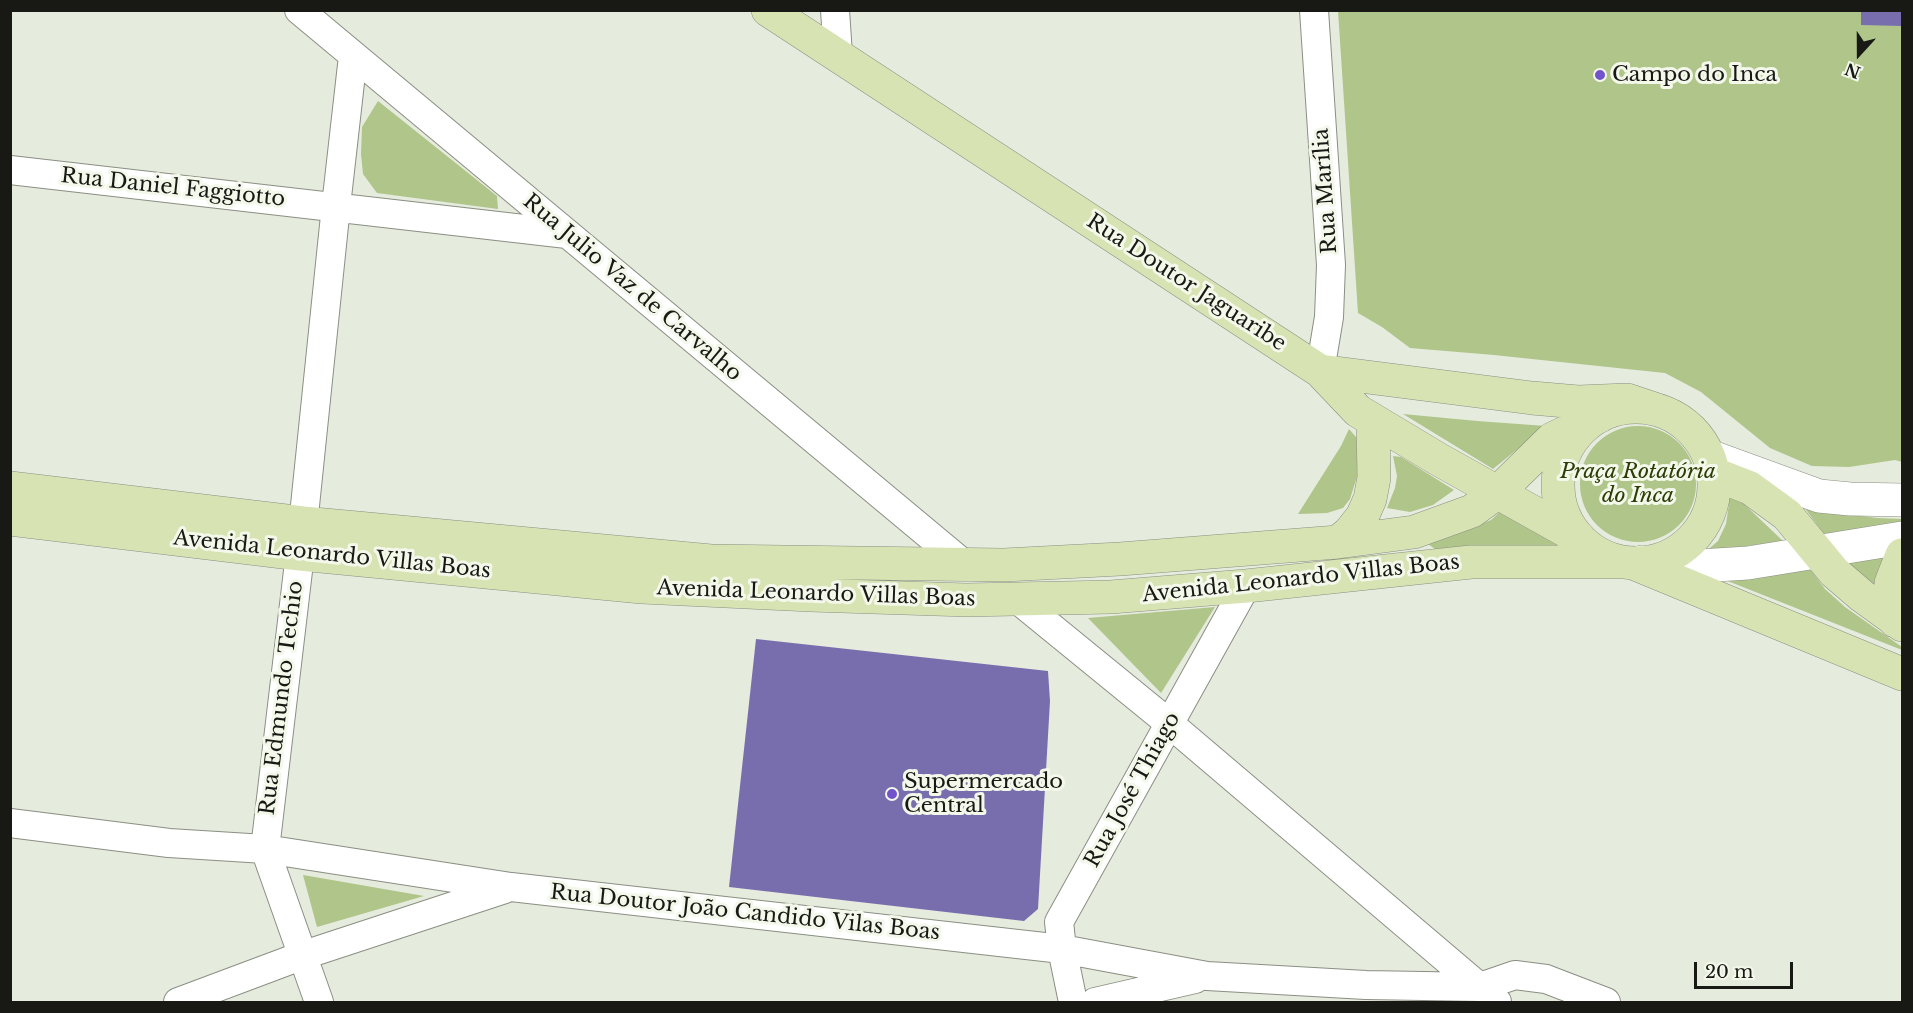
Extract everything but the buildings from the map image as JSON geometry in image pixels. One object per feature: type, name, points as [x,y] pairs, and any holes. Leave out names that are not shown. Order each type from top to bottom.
[{"type":"main road","name":"Rua Doutor Jaguaribe","points":[[768,10],[1320,371],[1500,395],[1578,402],[1627,400],[1654,409]]},
{"type":"main road","points":[[1320,371],[1358,411],[1438,459],[1581,539],[1601,554],[1633,562],[1902,674]]},
{"type":"main road","points":[[1581,539],[1569,525],[1558,491],[1559,472],[1564,455],[1573,440],[1585,426],[1617,409],[1635,407],[1654,409],[1672,416],[1700,439],[1711,465],[1714,495],[1708,515],[1697,534],[1682,548],[1662,558],[1633,562]]},
{"type":"main road","name":"Avenida Leonardo Villas Boas","points":[[301,538],[711,561],[965,565],[1120,559],[1338,542],[1414,532],[1472,511],[1498,492],[1552,439],[1600,416]]},
{"type":"main road","points":[[1338,542],[1349,533],[1362,516],[1370,499],[1374,478],[1373,420]]},
{"type":"main road","points":[[1711,465],[1787,515],[1834,572],[1899,623]]},
{"type":"main road","name":"Avenida Leonardo Villas Boas","points":[[10,488],[128,518]]},
{"type":"main road","name":"Avenida Leonardo Villas Boas","points":[[10,519],[128,518],[301,538],[642,587],[811,596],[1018,600],[1111,597],[1471,562],[1633,562]]},
{"type":"main road","points":[[1899,623],[1891,598],[1891,583],[1902,555]]},
{"type":"street","name":"Rua Julio Vaz de Carvalho","points":[[299,10],[965,565]]},
{"type":"street","points":[[835,10],[838,56]]},
{"type":"street","name":"Rua Marília","points":[[1314,10],[1331,266],[1329,317],[1320,371]]},
{"type":"street","name":"Rua Edmundo Techio","points":[[319,1002],[265,849],[353,56]]},
{"type":"street","name":"Rua Daniel Faggiotto","points":[[10,170],[567,234]]},
{"type":"street","points":[[1711,465],[1819,496],[1902,500]]},
{"type":"street","points":[[1633,562],[1700,566],[1748,563],[1902,538]]},
{"type":"street","name":"Rua José Thiago","points":[[1074,1002],[1062,949],[1059,922],[1246,585]]},
{"type":"street","points":[[1018,600],[1170,724],[1488,995]]},
{"type":"street","name":"Rua Doutor João Candido Vilas Boas","points":[[10,823],[169,843],[265,849],[511,887],[1062,949],[1207,976],[1488,995],[1515,975],[1546,979],[1606,1002]]},
{"type":"street","points":[[178,1002],[301,956],[511,887]]},
{"type":"street","points":[[1095,1002],[1207,976]]},
{"type":"green space","points":[[1338,11],[1902,11],[1902,462],[1895,460],[1849,467],[1812,466],[1770,448],[1701,392],[1665,373],[1410,348],[1358,313]]},
{"type":"green space","points":[[378,101],[497,196],[498,209],[377,193],[363,174],[361,154],[362,127]]},
{"type":"green space","points":[[1403,414],[1477,421],[1546,426],[1493,469]]},
{"type":"green space","name":"Praça Rotatória do Inca","points":[[1638,426],[1660,431],[1679,443],[1691,462],[1696,484],[1691,506],[1679,525],[1660,537],[1638,542],[1616,537],[1597,525],[1585,506],[1580,484],[1585,462],[1597,443],[1616,431]]},
{"type":"green space","points":[[1349,429],[1356,437],[1360,450],[1360,467],[1350,499],[1343,508],[1327,513],[1298,514],[1341,446]]},
{"type":"green space","points":[[1393,456],[1401,457],[1454,490],[1433,505],[1410,512],[1387,508],[1397,476]]},
{"type":"green space","points":[[1728,488],[1783,541],[1705,552],[1718,541],[1726,524],[1729,504]]},
{"type":"green space","points":[[1801,503],[1830,512],[1902,519],[1902,522],[1824,534]]},
{"type":"green space","points":[[1502,510],[1565,547],[1502,546],[1443,550],[1435,549],[1428,544],[1491,520]]},
{"type":"green space","points":[[1887,557],[1879,567],[1874,588],[1847,561]]},
{"type":"green space","points":[[1810,569],[1825,589],[1845,607],[1902,647],[1902,650],[1720,578]]},
{"type":"green space","points":[[1215,607],[1161,693],[1088,618]]},
{"type":"green space","points":[[303,875],[424,896],[317,927]]},
{"type":"place","name":"Campo do Inca","points":[[1600,75]]},
{"type":"place","name":"Supermercado Central","points":[[892,794]]}]
